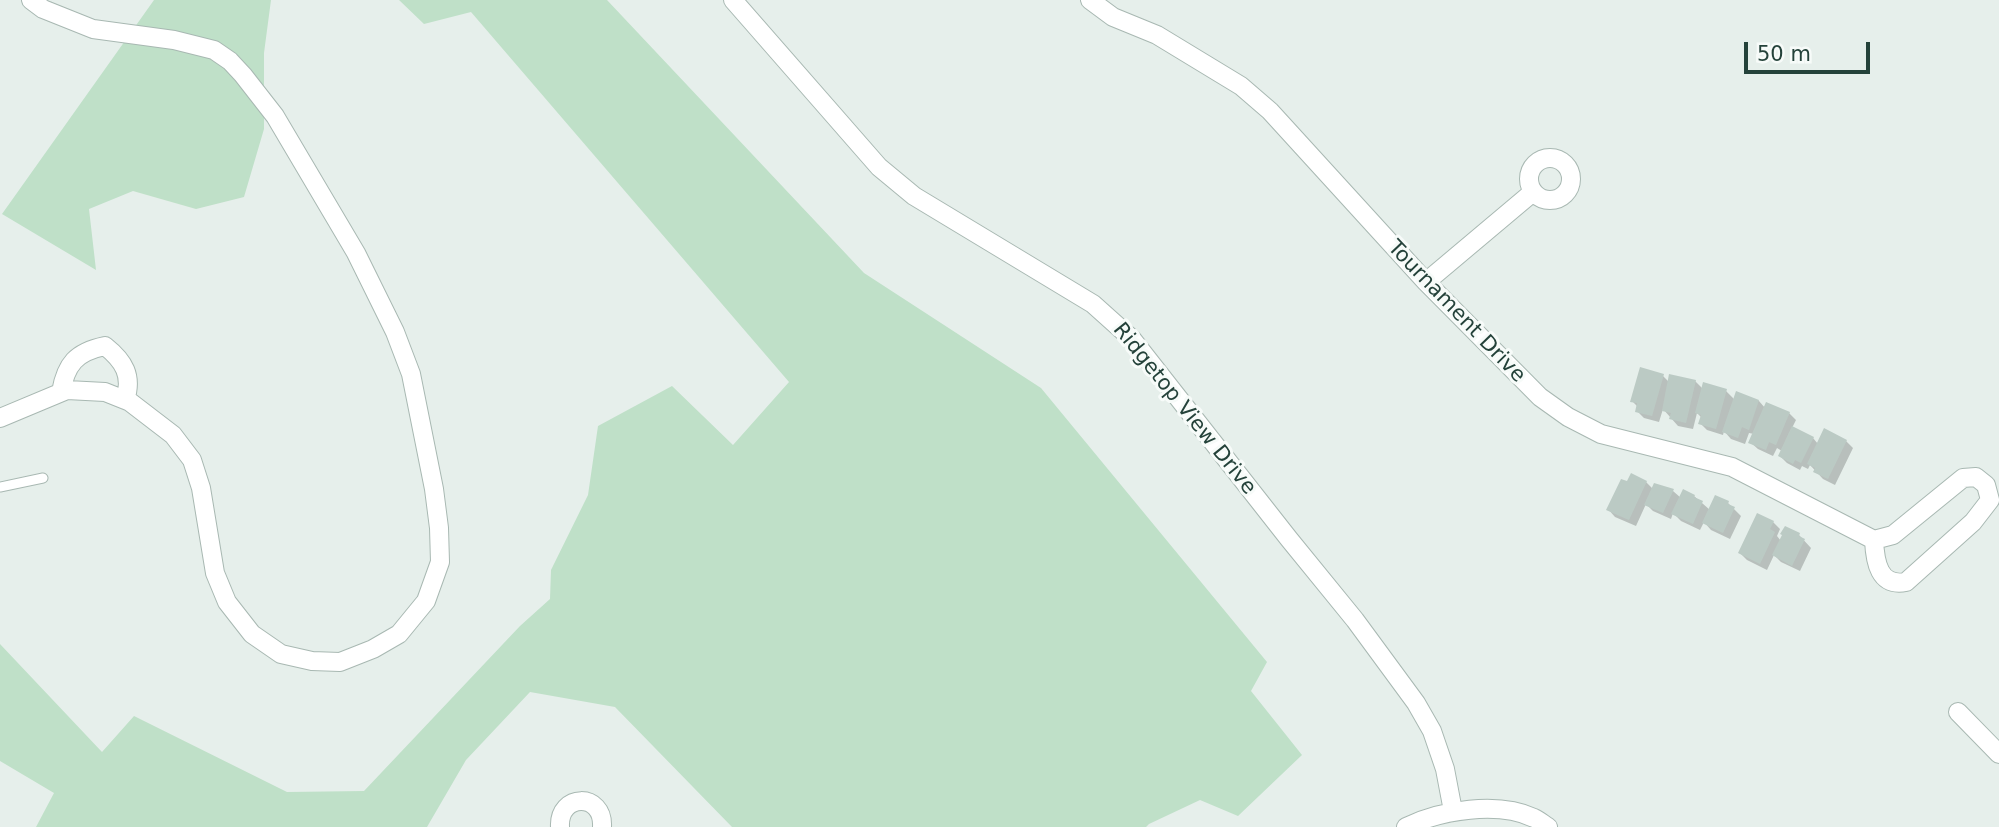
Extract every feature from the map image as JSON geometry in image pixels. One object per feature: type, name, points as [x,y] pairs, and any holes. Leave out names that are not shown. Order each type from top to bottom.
[{"type":"street","points":[[0,418],[67,390],[105,392],[125,400],[173,435],[192,460],[201,488],[215,573],[227,602],[252,634],[281,654],[312,661],[340,662],[373,649],[399,634],[426,601],[439,562],[439,528],[411,374],[395,332],[356,253],[275,116],[243,75],[230,61],[214,50],[174,40],[93,29],[43,9],[31,0]]},
{"type":"street","name":"Ridgetop View Drive","points":[[733,0],[879,167],[914,197],[1093,304],[1132,339],[1355,620],[1416,703],[1432,731],[1445,769],[1453,811]]},
{"type":"street","name":"Tournament Drive","points":[[1090,0],[1113,17],[1157,35],[1241,86],[1270,111],[1426,282],[1528,387],[1568,417],[1601,434],[1732,467],[1874,540]]},
{"type":"street","points":[[1426,282],[1533,192]]},
{"type":"street","points":[[61,392],[64,375],[74,360],[92,349],[105,346],[118,357],[127,371],[129,388],[125,400]]},
{"type":"street","points":[[1976,477],[1986,485],[1990,500],[1979,515],[1906,582],[1896,584],[1886,580],[1875,560],[1874,540],[1894,535],[1963,478],[1976,477]]},
{"type":"street","points":[[1958,712],[1999,754]]},
{"type":"street","points":[[560,827],[562,811],[573,802],[580,801],[594,805],[602,817],[602,827]]},
{"type":"street","points":[[1406,827],[1420,820],[1453,811],[1504,810],[1534,818],[1548,827]]},
{"type":"lane","points":[[0,486],[43,478]]},
{"type":"green space","points":[[154,0],[271,0],[264,53],[264,129],[244,197],[196,209],[133,191],[89,209],[96,270],[2,214]]},
{"type":"green space","points":[[399,0],[607,0],[864,273],[1041,388],[1267,662],[1251,691],[1302,755],[1238,816],[1200,800],[1146,827],[732,827],[615,707],[530,692],[466,760],[427,827],[36,827],[54,793],[0,761],[0,644],[102,752],[134,716],[287,792],[364,791],[520,626],[550,599],[551,570],[588,495],[598,426],[672,386],[733,445],[789,382],[471,12],[424,24]]},
{"type":"building","points":[[1640,367],[1664,374],[1652,416],[1635,412],[1637,403],[1630,402]]},
{"type":"building","points":[[1669,374],[1696,380],[1686,423],[1669,419],[1671,413],[1662,411]]},
{"type":"building","points":[[1703,382],[1727,389],[1716,429],[1698,424],[1701,415],[1695,413]]},
{"type":"building","points":[[1736,391],[1759,400],[1749,430],[1742,427],[1738,438],[1722,432]]},
{"type":"building","points":[[1766,402],[1790,412],[1776,445],[1769,442],[1766,450],[1748,443]]},
{"type":"building","points":[[1792,426],[1814,437],[1801,463],[1795,460],[1793,464],[1778,456]]},
{"type":"building","points":[[1824,428],[1847,440],[1828,479],[1813,472],[1815,468],[1807,464]]},
{"type":"building","points":[[1631,473],[1647,481],[1629,520],[1606,510],[1621,479],[1627,481]]},
{"type":"building","points":[[1654,483],[1674,489],[1663,513],[1644,505]]},
{"type":"building","points":[[1683,489],[1703,501],[1693,524],[1671,514]]},
{"type":"building","points":[[1715,495],[1735,507],[1723,533],[1702,523]]},
{"type":"building","points":[[1757,513],[1774,521],[1770,529],[1775,532],[1760,564],[1738,553]]},
{"type":"building","points":[[1785,526],[1800,533],[1799,536],[1805,539],[1792,566],[1772,555]]}]
